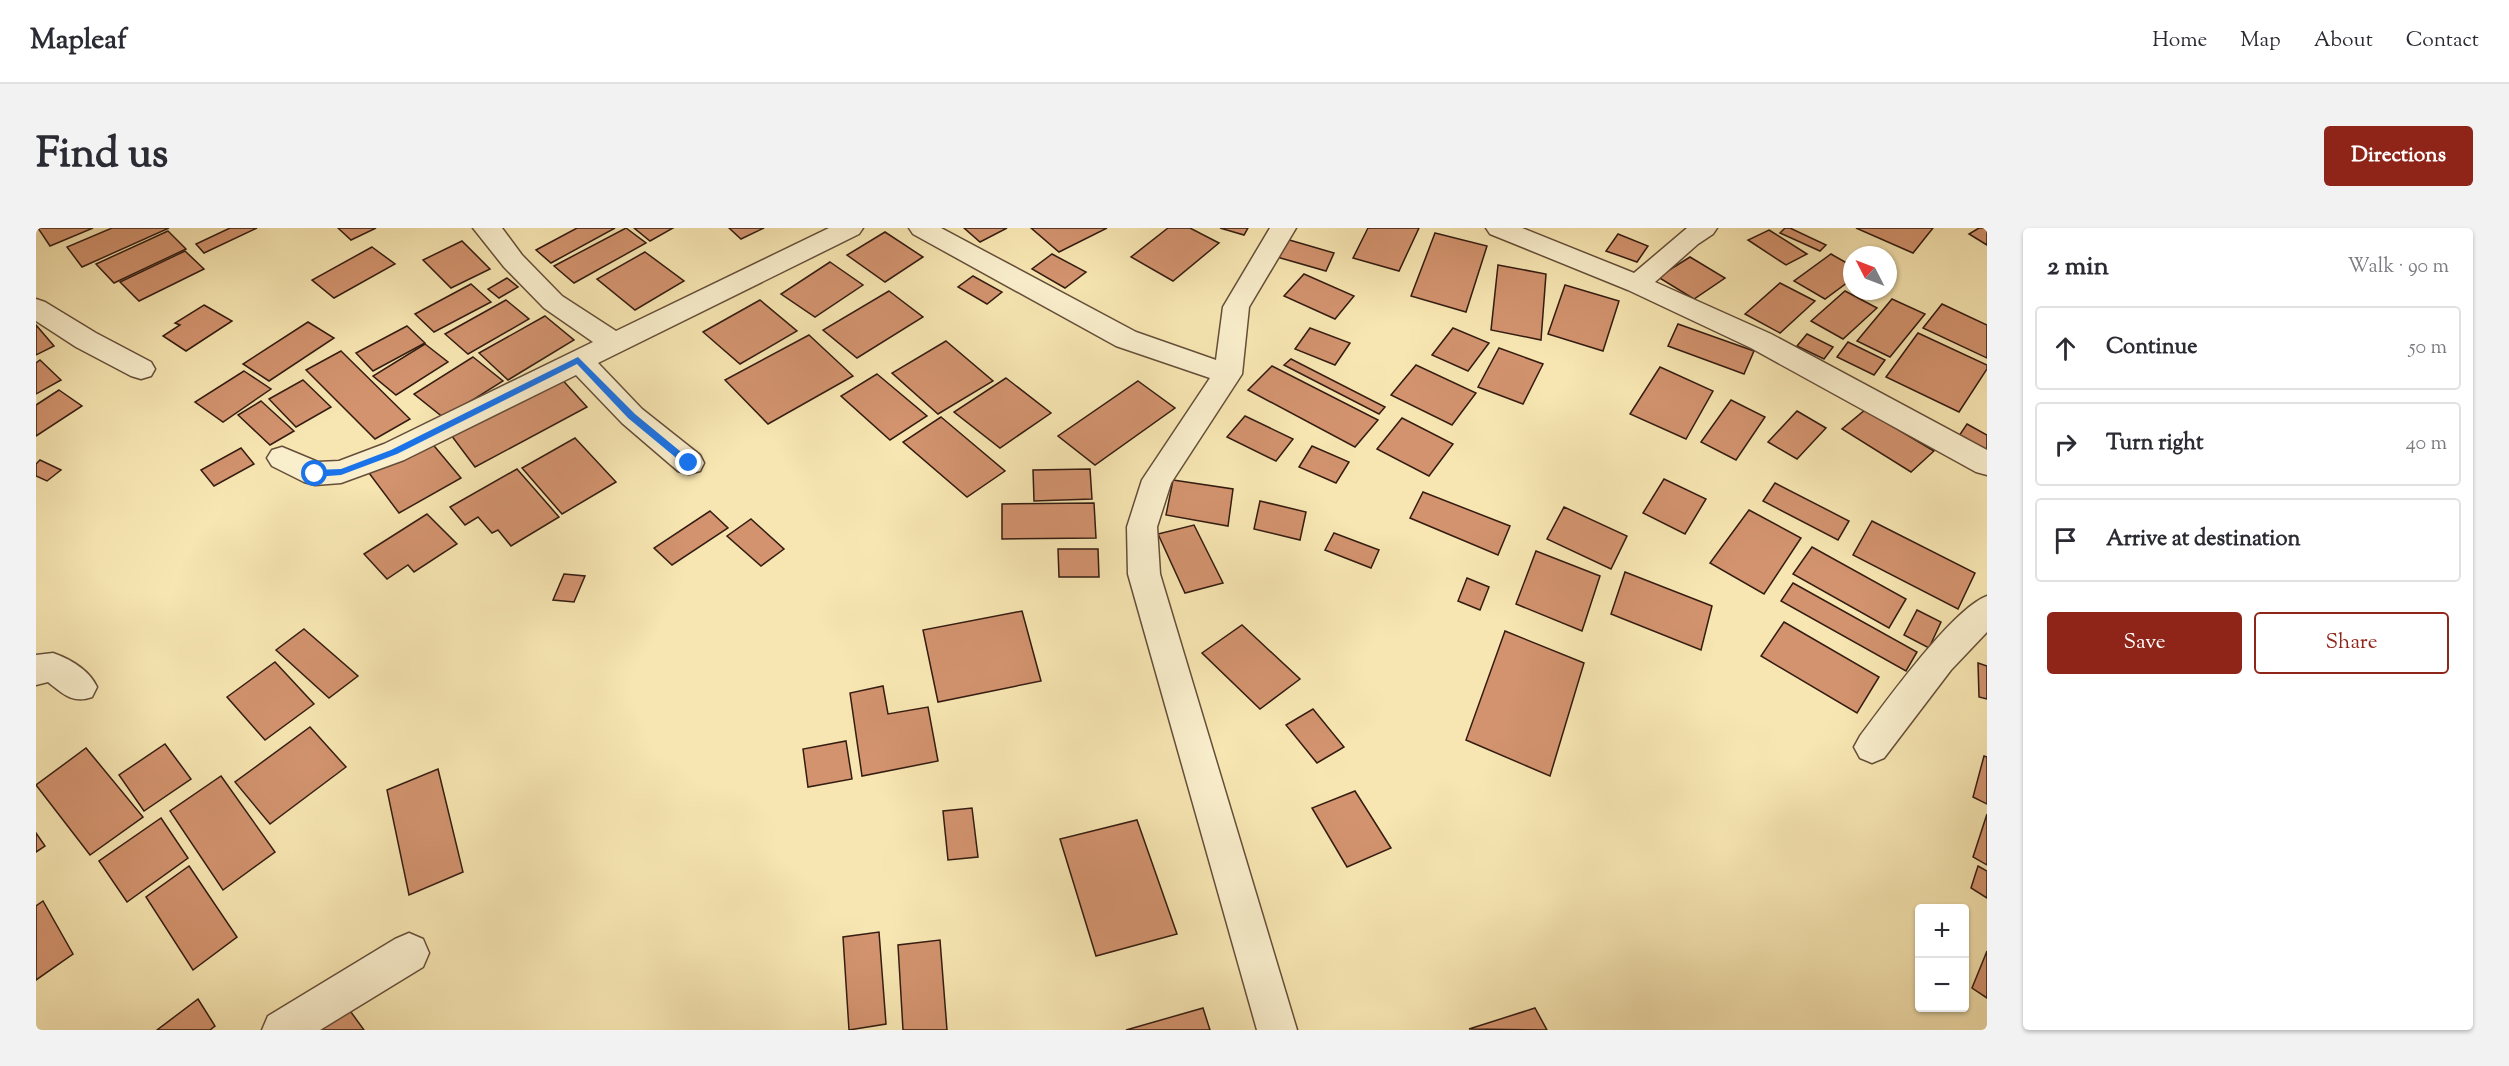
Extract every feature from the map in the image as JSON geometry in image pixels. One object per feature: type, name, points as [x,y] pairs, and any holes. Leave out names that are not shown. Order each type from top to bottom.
[{"type":"street","points":[[486,228],[493,233],[513,261],[553,302],[615,344]]},
{"type":"street","points":[[282,458],[315,474],[341,472],[394,452],[850,228]]},
{"type":"street","points":[[922,228],[1126,339],[1228,374]]},
{"type":"street","points":[[1277,1030],[1144,574],[1142,527],[1157,480],[1228,374],[1236,307],[1283,228]]},
{"type":"street","points":[[1498,228],[1637,284],[1761,341],[1987,464]]},
{"type":"street","points":[[1637,284],[1689,238],[1704,228]]},
{"type":"street","points":[[36,308],[86,340],[141,369]]},
{"type":"street","points":[[578,360],[632,416],[689,463]]},
{"type":"street","points":[[1872,747],[1939,660],[1987,610]]},
{"type":"street","points":[[36,670],[53,667],[80,687]]},
{"type":"street","points":[[282,1030],[409,953]]},
{"type":"building","points":[[38,228],[93,228],[50,246]]},
{"type":"building","points":[[112,228],[169,228],[82,267],[67,247]]},
{"type":"building","points":[[230,228],[257,228],[204,253],[196,244]]},
{"type":"building","points":[[338,228],[376,228],[351,240]]},
{"type":"building","points":[[577,228],[615,228],[551,263],[536,250]]},
{"type":"building","points":[[626,228],[646,243],[574,283],[554,266]]},
{"type":"building","points":[[634,228],[673,228],[650,241]]},
{"type":"building","points":[[729,228],[764,228],[741,239]]},
{"type":"building","points":[[964,228],[1007,228],[980,242]]},
{"type":"building","points":[[1031,228],[1107,228],[1059,252]]},
{"type":"building","points":[[1168,228],[1190,228],[1219,243],[1173,281],[1131,257]]},
{"type":"building","points":[[1220,228],[1248,228],[1244,235]]},
{"type":"building","points":[[1368,228],[1419,228],[1399,271],[1353,258]]},
{"type":"building","points":[[1785,228],[1790,228],[1826,245],[1820,251],[1780,233]]},
{"type":"building","points":[[1856,228],[1933,228],[1913,253]]},
{"type":"building","points":[[1979,228],[1987,228],[1987,245],[1969,234]]},
{"type":"building","points":[[1769,230],[1807,254],[1786,265],[1748,240]]},
{"type":"building","points":[[168,231],[186,249],[114,283],[96,264]]},
{"type":"building","points":[[885,232],[923,257],[885,282],[847,255]]},
{"type":"building","points":[[1435,233],[1487,246],[1466,312],[1411,296]]},
{"type":"building","points":[[1618,234],[1648,246],[1637,262],[1606,251]]},
{"type":"building","points":[[1286,239],[1334,253],[1326,271],[1277,257]]},
{"type":"building","points":[[462,241],[490,269],[451,288],[423,260]]},
{"type":"building","points":[[372,247],[395,264],[334,298],[312,280]]},
{"type":"building","points":[[185,251],[204,269],[139,301],[120,282]]},
{"type":"building","points":[[645,252],[684,281],[635,310],[597,279]]},
{"type":"building","points":[[1052,254],[1086,272],[1065,288],[1032,269]]},
{"type":"building","points":[[1831,254],[1843,261],[1843,286],[1825,299],[1794,281]]},
{"type":"building","points":[[1690,257],[1725,278],[1694,299],[1658,277]]},
{"type":"building","points":[[830,262],[863,285],[815,317],[781,294]]},
{"type":"building","points":[[1498,265],[1546,274],[1541,340],[1491,330]]},
{"type":"building","points":[[1304,274],[1354,296],[1335,319],[1284,296]]},
{"type":"building","points":[[973,276],[1002,292],[987,304],[958,287]]},
{"type":"building","points":[[507,278],[518,287],[499,298],[488,289]]},
{"type":"building","points":[[1780,283],[1815,301],[1780,333],[1745,314]]},
{"type":"building","points":[[471,284],[491,302],[434,332],[415,314]]},
{"type":"building","points":[[1565,285],[1619,301],[1603,351],[1548,334]]},
{"type":"building","points":[[889,291],[923,317],[857,358],[823,330]]},
{"type":"building","points":[[1843,293],[1843,300],[1862,300],[1877,308],[1843,339],[1811,321]]},
{"type":"building","points":[[506,300],[529,319],[468,354],[445,334]]},
{"type":"building","points":[[760,300],[797,331],[740,364],[703,332]]},
{"type":"building","points":[[1891,300],[1925,314],[1890,357],[1857,341]]},
{"type":"building","points":[[1942,304],[1987,325],[1987,358],[1923,328]]},
{"type":"building","points":[[204,305],[232,321],[186,351],[163,336],[180,325],[175,323]]},
{"type":"building","points":[[545,316],[574,340],[508,380],[479,353]]},
{"type":"building","points":[[308,322],[334,338],[269,381],[243,364]]},
{"type":"building","points":[[1678,324],[1754,351],[1744,374],[1668,346]]},
{"type":"building","points":[[36,325],[54,346],[36,355]]},
{"type":"building","points":[[407,326],[425,343],[373,371],[356,353]]},
{"type":"building","points":[[1310,328],[1350,343],[1335,365],[1295,349]]},
{"type":"building","points":[[1453,328],[1489,343],[1468,371],[1432,355]]},
{"type":"building","points":[[1918,333],[1987,365],[1987,369],[1959,412],[1886,377]]},
{"type":"building","points":[[1807,334],[1833,347],[1824,359],[1797,346]]},
{"type":"building","points":[[809,335],[853,376],[768,424],[725,380]]},
{"type":"building","points":[[946,341],[993,381],[938,414],[892,373]]},
{"type":"building","points":[[1848,342],[1885,360],[1874,375],[1837,357]]},
{"type":"building","points":[[425,344],[448,362],[396,395],[373,376]]},
{"type":"building","points":[[1499,348],[1543,364],[1523,404],[1478,387]]},
{"type":"building","points":[[341,351],[410,419],[375,439],[306,370]]},
{"type":"building","points":[[473,357],[503,381],[444,418],[414,394]]},
{"type":"building","points":[[1291,359],[1385,407],[1379,414],[1284,365]]},
{"type":"building","points":[[40,360],[61,380],[36,394],[36,363]]},
{"type":"building","points":[[1416,365],[1476,393],[1452,425],[1391,395]]},
{"type":"building","points":[[1272,366],[1378,420],[1355,447],[1248,390]]},
{"type":"building","points":[[1660,367],[1713,391],[1686,439],[1630,414]]},
{"type":"building","points":[[244,371],[271,389],[223,422],[195,402]]},
{"type":"building","points":[[877,374],[927,416],[890,440],[841,396]]},
{"type":"building","points":[[558,375],[587,407],[475,467],[448,431]]},
{"type":"building","points":[[1006,378],[1051,413],[1000,448],[954,412]]},
{"type":"building","points":[[303,380],[331,407],[296,427],[269,399]]},
{"type":"building","points":[[1138,381],[1175,408],[1095,465],[1058,436]]},
{"type":"building","points":[[59,390],[82,406],[36,436],[36,405]]},
{"type":"building","points":[[1731,400],[1765,417],[1736,460],[1701,442]]},
{"type":"building","points":[[261,401],[294,431],[270,445],[238,415]]},
{"type":"building","points":[[1865,410],[1934,451],[1911,472],[1842,429]]},
{"type":"building","points":[[1797,411],[1826,428],[1797,459],[1768,442]]},
{"type":"building","points":[[1245,416],[1293,439],[1276,461],[1227,437]]},
{"type":"building","points":[[941,417],[1005,471],[967,497],[903,442]]},
{"type":"building","points":[[1402,418],[1453,444],[1429,476],[1377,449]]},
{"type":"building","points":[[1967,424],[1987,435],[1987,454],[1957,439]]},
{"type":"building","points":[[575,438],[616,482],[562,514],[522,468]]},
{"type":"building","points":[[430,441],[461,478],[399,513],[369,473]]},
{"type":"building","points":[[1312,446],[1349,462],[1336,483],[1299,467]]},
{"type":"building","points":[[241,448],[254,464],[214,486],[201,470]]},
{"type":"building","points":[[40,460],[61,470],[47,481],[36,476],[36,464]]},
{"type":"building","points":[[517,469],[559,517],[511,546],[498,530],[492,533],[478,517],[465,525],[450,507]]},
{"type":"building","points":[[1090,469],[1092,499],[1034,501],[1033,470]]},
{"type":"building","points":[[1664,479],[1706,499],[1685,534],[1643,513]]},
{"type":"building","points":[[1173,480],[1233,489],[1228,526],[1166,515]]},
{"type":"building","points":[[1775,483],[1849,521],[1838,540],[1763,501]]},
{"type":"building","points":[[1423,492],[1510,526],[1498,555],[1410,518]]},
{"type":"building","points":[[1260,501],[1306,512],[1300,540],[1254,529]]},
{"type":"building","points":[[1094,503],[1096,538],[1002,539],[1002,504]]},
{"type":"building","points":[[1564,507],[1627,536],[1611,569],[1547,539]]},
{"type":"building","points":[[1749,510],[1801,538],[1764,594],[1710,563]]},
{"type":"building","points":[[710,511],[728,528],[672,565],[654,548]]},
{"type":"building","points":[[427,514],[457,544],[414,572],[408,565],[387,579],[364,554]]},
{"type":"building","points":[[751,519],[784,549],[761,566],[727,536]]},
{"type":"building","points":[[1872,521],[1975,573],[1958,609],[1853,555]]},
{"type":"building","points":[[1194,525],[1223,583],[1185,593],[1158,534]]},
{"type":"building","points":[[1334,533],[1379,550],[1371,568],[1325,550]]},
{"type":"building","points":[[1812,547],[1906,599],[1889,628],[1793,574]]},
{"type":"building","points":[[1058,549],[1098,549],[1099,577],[1059,577]]},
{"type":"building","points":[[1536,551],[1600,576],[1582,631],[1516,604]]},
{"type":"building","points":[[1625,572],[1712,606],[1701,650],[1611,614]]},
{"type":"building","points":[[564,574],[585,576],[574,602],[553,600]]},
{"type":"building","points":[[1467,578],[1489,587],[1480,610],[1458,601]]},
{"type":"building","points":[[1793,583],[1917,652],[1906,671],[1781,601]]},
{"type":"building","points":[[1917,610],[1941,622],[1929,648],[1904,635]]},
{"type":"building","points":[[1022,611],[1041,681],[938,702],[923,630]]},
{"type":"building","points":[[1784,622],[1879,677],[1857,713],[1761,656]]},
{"type":"building","points":[[1242,625],[1300,679],[1260,709],[1202,653]]},
{"type":"building","points":[[304,629],[358,676],[329,698],[276,650]]},
{"type":"building","points":[[1505,631],[1584,663],[1550,776],[1466,740]]},
{"type":"building","points":[[275,662],[314,704],[265,740],[227,697]]},
{"type":"building","points":[[1978,663],[1987,666],[1987,699],[1979,697]]},
{"type":"building","points":[[883,686],[888,714],[928,707],[938,761],[862,776],[850,693]]},
{"type":"building","points":[[1313,709],[1344,747],[1317,763],[1286,725]]},
{"type":"building","points":[[310,727],[346,767],[270,824],[235,782]]},
{"type":"building","points":[[846,741],[852,779],[808,787],[803,749]]},
{"type":"building","points":[[165,744],[191,779],[144,811],[119,775]]},
{"type":"building","points":[[86,748],[143,817],[90,855],[36,785]]},
{"type":"building","points":[[1984,756],[1987,757],[1987,804],[1973,797]]},
{"type":"building","points":[[438,769],[463,872],[409,895],[387,790]]},
{"type":"building","points":[[221,776],[275,852],[223,890],[170,811]]},
{"type":"building","points":[[1355,791],[1391,848],[1347,867],[1312,808]]},
{"type":"building","points":[[972,808],[978,857],[948,860],[943,811]]},
{"type":"building","points":[[1987,814],[1987,865],[1973,857]]},
{"type":"building","points":[[161,818],[188,858],[127,902],[99,861]]},
{"type":"building","points":[[1137,820],[1177,934],[1096,956],[1060,839]]},
{"type":"building","points":[[36,833],[45,846],[36,852]]},
{"type":"building","points":[[189,866],[237,937],[193,970],[146,897]]},
{"type":"building","points":[[1978,866],[1987,871],[1987,898],[1971,888]]},
{"type":"building","points":[[43,901],[73,954],[36,980],[36,906]]},
{"type":"building","points":[[879,932],[886,1024],[849,1030],[843,937]]},
{"type":"building","points":[[940,940],[947,1030],[903,1030],[898,945]]},
{"type":"building","points":[[1987,951],[1987,998],[1972,988]]},
{"type":"building","points":[[198,999],[215,1026],[210,1030],[157,1030]]},
{"type":"building","points":[[348,1008],[364,1030],[321,1030]]},
{"type":"building","points":[[1203,1008],[1210,1030],[1126,1030]]},
{"type":"building","points":[[1535,1008],[1547,1030],[1469,1029]]},
{"type":"route","points":[[315,474],[341,472],[394,452],[578,360],[632,416],[689,463]]}]
